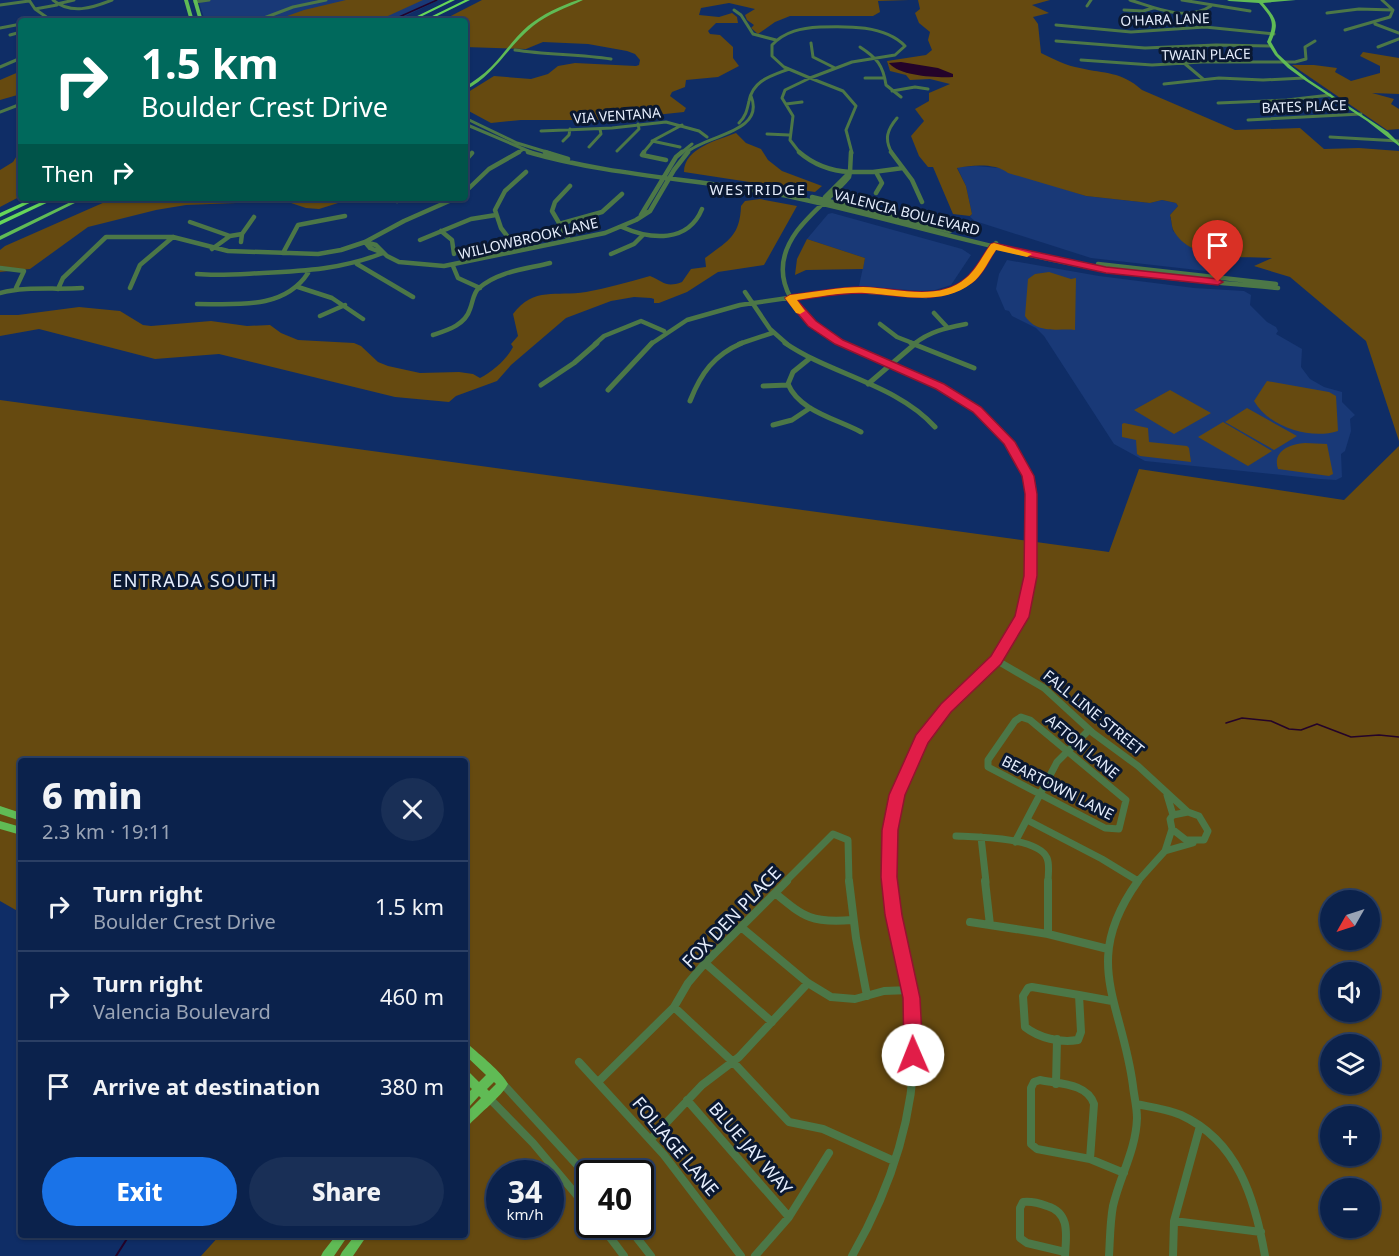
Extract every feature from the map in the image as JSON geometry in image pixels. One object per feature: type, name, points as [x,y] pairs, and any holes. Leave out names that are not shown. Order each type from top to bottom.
[{"type":"highway","points":[[415,18],[453,0]]},
{"type":"highway","points":[[430,18],[468,0]]},
{"type":"highway","points":[[435,18],[461,3]]},
{"type":"highway","points":[[411,18],[426,13]]},
{"type":"highway","points":[[0,215],[30,201]]},
{"type":"highway","points":[[0,223],[48,201]]},
{"type":"main road","points":[[191,0],[192,18]]},
{"type":"main road","points":[[191,0],[200,18]]},
{"type":"main road","points":[[468,82],[493,62],[518,31],[532,20],[573,0]]},
{"type":"main road","points":[[468,87],[500,62],[535,22],[581,0]]},
{"type":"main road","points":[[1229,0],[1260,2],[1294,0]]},
{"type":"main road","points":[[1260,2],[1275,22],[1270,46],[1285,62],[1304,78],[1361,114],[1398,142]]},
{"type":"main road","points":[[493,62],[500,62]]},
{"type":"main road","points":[[0,233],[67,201]]},
{"type":"main road","points":[[0,238],[77,201]]},
{"type":"main road","points":[[0,810],[18,816]]},
{"type":"main road","points":[[0,825],[18,830]]},
{"type":"main road","points":[[468,1051],[503,1084],[468,1118]]},
{"type":"main road","points":[[468,1100],[494,1075]]},
{"type":"main road","points":[[468,1079],[489,1098]]},
{"type":"main road","points":[[327,1256],[341,1238]]},
{"type":"main road","points":[[346,1256],[360,1238]]},
{"type":"street","points":[[34,9],[74,0]]},
{"type":"street","points":[[56,3],[79,9],[112,0]]},
{"type":"street","points":[[191,0],[209,0]]},
{"type":"street","points":[[264,18],[289,8],[326,0]]},
{"type":"street","points":[[1087,6],[1091,0]]},
{"type":"street","points":[[1130,0],[1153,7],[1189,13],[1204,11],[1211,6]]},
{"type":"street","points":[[1182,0],[1250,11]]},
{"type":"street","points":[[1383,0],[1393,10]]},
{"type":"street","points":[[0,5],[29,1],[34,9],[47,18]]},
{"type":"street","points":[[1124,10],[1143,11],[1153,7]]},
{"type":"street","points":[[1327,12],[1359,9],[1393,10]]},
{"type":"street","points":[[734,10],[741,15],[747,30],[776,40]]},
{"type":"street","points":[[1345,30],[1375,24],[1388,18],[1393,10]]},
{"type":"street","points":[[1375,24],[1399,33]]},
{"type":"street","points":[[0,28],[18,25]]},
{"type":"street","name":"O'HARA LANE","points":[[1056,26],[1120,32],[1205,27],[1274,34]]},
{"type":"street","points":[[852,1256],[872,1221],[888,1184],[908,1112],[913,1073],[914,1037],[910,990],[894,915],[889,877],[890,830],[897,795],[917,749],[937,719],[996,660],[1015,632],[1028,595],[1032,511],[1028,476],[1009,442],[977,410],[940,386],[856,351],[825,333],[803,315],[790,298],[782,276],[784,253],[794,236],[847,181],[849,172],[852,154],[846,130],[856,109],[855,102],[844,92],[810,78],[789,69],[772,56],[771,49],[776,40],[799,30],[836,27],[878,32],[896,37],[904,43],[904,49],[900,53],[852,62],[835,68],[810,78],[785,90],[782,98],[793,116],[789,135],[791,143],[812,162],[849,172],[877,174],[903,168]]},
{"type":"street","points":[[1120,32],[1122,46]]},
{"type":"street","points":[[10,35],[18,33]]},
{"type":"street","points":[[1378,46],[1399,39]]},
{"type":"street","points":[[1056,41],[1144,48],[1216,45],[1270,46]]},
{"type":"street","points":[[1285,62],[1304,60],[1305,47],[1315,41]]},
{"type":"street","points":[[811,43],[813,57],[835,68]]},
{"type":"street","points":[[860,47],[877,58],[883,67],[884,78],[892,91],[901,97]]},
{"type":"street","points":[[503,49],[611,59]]},
{"type":"street","points":[[0,67],[18,59]]},
{"type":"street","name":"TWAIN PLACE","points":[[1081,60],[1152,64],[1285,62]]},
{"type":"street","points":[[1184,63],[1204,79]]},
{"type":"street","points":[[709,138],[735,126],[744,119],[753,89],[761,81],[789,69]]},
{"type":"street","points":[[865,78],[884,78]]},
{"type":"street","points":[[1164,84],[1204,79],[1304,78]]},
{"type":"street","points":[[892,91],[915,87],[928,89]]},
{"type":"street","points":[[1218,103],[1287,100],[1330,95]]},
{"type":"street","points":[[709,138],[737,129],[749,120],[755,110],[751,96]]},
{"type":"street","points":[[786,104],[802,102]]},
{"type":"street","points":[[0,112],[18,105]]},
{"type":"street","name":"BATES PLACE","points":[[1248,120],[1361,114]]},
{"type":"street","points":[[897,118],[887,129],[886,138],[892,156],[912,178],[922,202]]},
{"type":"street","name":"VALENCIA BOULEVARD","points":[[468,119],[527,147],[587,163],[668,177]]},
{"type":"street","name":"VIA VENTANA","points":[[541,131],[600,129],[666,122],[693,129],[709,138]]},
{"type":"street","points":[[617,151],[639,129],[638,124]]},
{"type":"street","name":"VALENCIA BOULEVARD","points":[[468,125],[522,150],[570,164],[803,197],[1106,270],[1277,286]]},
{"type":"street","points":[[666,160],[642,155],[652,141],[682,125]]},
{"type":"street","points":[[563,141],[569,135],[570,129]]},
{"type":"street","points":[[589,147],[601,134],[600,129]]},
{"type":"street","points":[[767,134],[789,135]]},
{"type":"street","points":[[1330,137],[1398,142]]},
{"type":"street","name":"WILLOWBROOK LANE","points":[[365,242],[367,246],[399,261],[417,265],[453,266],[622,227],[652,209],[668,177],[690,149],[709,138]]},
{"type":"street","points":[[652,141],[680,147]]},
{"type":"street","points":[[468,189],[489,169],[527,147]]},
{"type":"street","points":[[468,157],[472,153]]},
{"type":"street","points":[[518,250],[501,228],[496,215],[500,197],[526,172]]},
{"type":"street","points":[[876,193],[882,183],[877,174]]},
{"type":"street","points":[[569,240],[552,214],[553,207],[570,186]]},
{"type":"street","points":[[559,224],[597,215],[614,205],[622,194]]},
{"type":"street","points":[[58,289],[63,278],[106,237],[173,237],[212,249],[330,253],[365,242],[404,220],[448,201]]},
{"type":"street","points":[[622,227],[643,235],[672,235],[691,229],[698,222],[702,209]]},
{"type":"street","points":[[420,240],[471,219],[496,215]]},
{"type":"street","points":[[283,253],[298,225],[345,216]]},
{"type":"street","points":[[241,242],[242,234],[254,217]]},
{"type":"street","points":[[190,222],[230,236]]},
{"type":"street","points":[[441,231],[452,240],[454,254]]},
{"type":"street","points":[[212,249],[230,236],[242,234]]},
{"type":"street","points":[[611,254],[634,244],[643,235]]},
{"type":"street","points":[[130,288],[130,282],[145,259],[173,237]]},
{"type":"street","points":[[608,390],[621,372],[664,331],[705,312],[751,303],[844,291],[865,290],[914,295],[948,292],[970,280],[995,244]]},
{"type":"street","points":[[197,274],[221,277],[261,273],[308,273],[357,264],[383,253]]},
{"type":"street","points":[[433,335],[465,319],[474,295],[480,288],[498,277],[550,263]]},
{"type":"street","points":[[357,264],[370,275],[399,287],[413,297]]},
{"type":"street","points":[[453,266],[458,278],[480,288]]},
{"type":"street","points":[[0,268],[24,271],[16,288]]},
{"type":"street","points":[[197,304],[258,302],[278,298],[298,287],[308,273]]},
{"type":"street","points":[[298,287],[332,297],[363,319]]},
{"type":"street","points":[[0,293],[16,288],[82,288]]},
{"type":"street","points":[[745,292],[772,333],[809,359],[907,403],[935,427]]},
{"type":"street","points":[[321,316],[345,305]]},
{"type":"street","points":[[934,313],[947,327]]},
{"type":"street","points":[[541,385],[574,363],[609,333],[641,321],[664,331]]},
{"type":"street","points":[[880,324],[891,333],[974,368]]},
{"type":"street","points":[[868,384],[932,331],[966,324]]},
{"type":"street","points":[[690,401],[698,380],[713,360],[738,344],[772,333]]},
{"type":"street","points":[[809,359],[794,370],[788,385],[793,396],[810,408],[861,432]]},
{"type":"street","points":[[763,386],[788,385]]},
{"type":"street","points":[[773,425],[792,420],[810,408]]},
{"type":"street","name":"FALL LINE STREET","points":[[996,660],[1044,688],[1089,730],[1138,766],[1188,812]]},
{"type":"street","name":"AFTON LANE","points":[[988,767],[988,760],[1015,721],[1021,717],[1030,720],[1125,801],[1121,826],[1115,830]]},
{"type":"street","points":[[1015,842],[1057,762],[1089,730]]},
{"type":"street","name":"BEARTOWN LANE","points":[[988,767],[1105,828],[1115,830]]},
{"type":"street","points":[[1109,1256],[1113,1206],[1134,1139],[1136,1104],[1131,1071],[1112,1001],[1108,949],[1116,917],[1138,881],[1165,851],[1172,829],[1170,819],[1173,815],[1167,795]]},
{"type":"street","points":[[1165,851],[1204,840],[1208,831],[1204,821],[1188,812],[1173,815]]},
{"type":"street","points":[[1027,820],[1102,859],[1138,881]]},
{"type":"street","points":[[1172,829],[1180,838],[1193,842]]},
{"type":"street","name":"FOX DEN PLACE","points":[[599,1081],[674,1007],[688,983],[705,963],[833,834],[848,840],[848,879],[852,920]]},
{"type":"street","points":[[956,836],[1015,842],[1036,847],[1045,853],[1048,860],[1048,934]]},
{"type":"street","points":[[981,837],[990,925]]},
{"type":"street","points":[[775,893],[808,918],[818,922],[852,920],[867,996]]},
{"type":"street","points":[[970,922],[1048,934],[1108,949]]},
{"type":"street","points":[[741,927],[808,983],[831,997],[855,999],[884,991],[910,990]]},
{"type":"street","points":[[705,963],[772,1022]]},
{"type":"street","points":[[651,1138],[713,1075],[733,1062],[808,983]]},
{"type":"street","points":[[1079,995],[1080,1036],[1075,1042],[1032,1033],[1025,1027],[1024,992],[1032,987],[1079,995],[1112,1001]]},
{"type":"street","points":[[674,1007],[733,1062],[789,1122],[823,1129],[894,1161]]},
{"type":"street","points":[[1056,1084],[1057,1039]]},
{"type":"street","name":"FOLIAGE LANE","points":[[579,1062],[651,1138],[741,1256]]},
{"type":"street","points":[[1090,1159],[1093,1099],[1083,1089],[1040,1080],[1032,1084],[1029,1137],[1031,1144],[1037,1149],[1090,1159],[1124,1173]]},
{"type":"street","points":[[503,1084],[576,1164]]},
{"type":"street","points":[[489,1098],[533,1143],[576,1194]]},
{"type":"street","name":"BLUE JAY WAY","points":[[687,1100],[789,1217]]},
{"type":"street","points":[[1136,1104],[1170,1111],[1200,1126],[1227,1151],[1249,1185],[1265,1256]]},
{"type":"street","points":[[1173,1256],[1174,1221],[1200,1126]]},
{"type":"street","points":[[755,1256],[789,1217],[829,1153]]},
{"type":"street","points":[[1028,1201],[1057,1208],[1063,1213],[1066,1221],[1065,1254],[1027,1243],[1020,1238],[1020,1208],[1023,1202],[1028,1201]]},
{"type":"street","points":[[1174,1221],[1261,1232]]},
{"type":"street","points":[[610,1238],[624,1256]]},
{"type":"street","points":[[637,1238],[651,1256]]},
{"type":"shaded area","points":[[198,0],[439,0],[401,18],[204,18]]},
{"type":"shaded area","points":[[346,0],[423,0],[384,18],[281,18]]},
{"type":"shaded area","points":[[482,0],[909,0],[878,1],[880,12],[873,16],[790,16],[775,22],[758,34],[751,28],[754,25],[747,20],[745,15],[755,9],[729,3],[701,8],[699,15],[719,17],[732,13],[737,17],[738,23],[716,23],[708,31],[710,34],[720,35],[733,47],[733,58],[739,66],[718,77],[686,80],[685,87],[672,92],[670,96],[686,108],[684,112],[608,120],[521,120],[491,123],[468,111],[468,92],[494,76],[531,79],[548,74],[558,66],[575,63],[636,66],[639,65],[640,60],[635,54],[588,44],[543,42],[526,49],[468,47],[468,18],[447,18]]},
{"type":"shaded area","points":[[918,0],[1050,0],[1032,5],[1049,13],[1033,17],[1038,24],[1041,53],[1060,62],[1120,76],[1142,90],[1235,130],[1300,128],[1324,149],[1359,148],[1399,151],[1399,441],[1366,341],[1290,277],[1254,266],[1272,258],[1219,256],[1194,249],[1183,242],[1174,231],[1170,215],[1178,206],[1176,203],[1162,200],[1150,203],[1086,196],[990,166],[977,166],[957,168],[966,186],[972,214],[970,216],[953,214],[933,167],[928,167],[919,156],[911,136],[924,121],[915,109],[929,101],[929,93],[950,84],[930,79],[910,80],[906,75],[890,71],[887,61],[926,55],[932,50],[928,40],[930,32],[919,23],[915,13],[920,9]]},
{"type":"shaded area","points":[[1363,52],[1399,58],[1399,94],[1372,93],[1394,99],[1391,104],[1399,109],[1399,129],[1387,130],[1292,65],[1337,68],[1335,72],[1351,81],[1380,73],[1380,66],[1360,56]]},
{"type":"shaded area","points":[[901,62],[938,68],[953,74],[953,77],[909,73],[889,63]]},
{"type":"shaded area","points":[[18,72],[18,95],[0,100],[0,80]]},
{"type":"shaded area","points":[[736,133],[746,143],[761,149],[768,160],[782,171],[822,186],[815,192],[684,172],[685,164],[696,151]]},
{"type":"shaded area","points":[[18,154],[18,198],[0,207],[0,170],[13,162]]},
{"type":"shaded area","points":[[957,167],[999,168],[1086,196],[1150,203],[1162,200],[1176,203],[1178,206],[1170,215],[1173,231],[1190,246],[1204,254],[1215,272],[1091,258],[975,221],[970,217],[972,214],[966,186]]},
{"type":"shaded area","points":[[760,199],[797,206],[764,265],[718,272],[687,292],[659,303],[654,303],[654,299],[651,298],[634,297],[611,301],[566,318],[511,365],[497,381],[456,396],[449,402],[395,397],[219,354],[155,359],[39,329],[0,336],[0,315],[18,315],[79,307],[120,311],[143,325],[151,326],[211,321],[247,326],[270,325],[281,333],[298,340],[354,343],[361,346],[378,362],[388,366],[420,373],[459,372],[473,374],[480,378],[499,365],[510,352],[513,347],[511,344],[518,336],[513,314],[529,299],[546,294],[586,292],[650,276],[669,284],[682,282],[691,269],[706,267],[705,258],[731,237],[738,224],[741,206],[745,201]]},
{"type":"shaded area","points":[[107,201],[285,201],[186,205],[88,227],[30,269],[0,272],[0,250]]},
{"type":"shaded area","points":[[285,201],[344,201],[319,209],[306,208]]},
{"type":"shaded area","points":[[832,213],[962,249],[971,255],[951,285],[935,290],[859,286],[865,258],[807,239],[828,214]]},
{"type":"shaded area","points":[[807,239],[865,258],[863,269],[806,270],[795,275],[797,259]]},
{"type":"shaded area","points":[[1007,260],[1099,276],[1194,288],[1244,291],[1251,295],[1250,305],[1267,322],[1276,327],[1278,331],[1276,334],[1302,349],[1301,367],[1310,379],[1324,387],[1342,392],[1342,402],[1355,415],[1350,419],[1351,431],[1345,451],[1341,454],[1342,477],[1336,480],[1320,479],[1145,461],[1114,444],[1044,336],[1036,328],[1005,310],[996,289],[999,274]]},
{"type":"shaded area","points":[[1049,272],[1071,279],[1076,278],[1075,330],[1042,328],[1030,322],[1025,316],[1028,279],[1035,274]]},
{"type":"shaded area","points":[[1267,381],[1329,392],[1336,396],[1338,431],[1315,434],[1303,432],[1291,429],[1270,418],[1254,401]]},
{"type":"shaded area","points":[[1170,390],[1211,413],[1174,434],[1134,410]]},
{"type":"shaded area","points":[[0,400],[1109,552],[1139,469],[1344,500],[1399,446],[1399,1256],[201,1256],[217,1238],[468,1238],[468,758],[18,758],[18,911],[0,901]]},
{"type":"shaded area","points":[[1247,408],[1297,436],[1274,450],[1225,422]]},
{"type":"shaded area","points":[[1223,422],[1272,451],[1248,466],[1198,437]]},
{"type":"shaded area","points":[[1122,424],[1148,428],[1149,442],[1187,446],[1191,462],[1140,456],[1137,454],[1136,440],[1122,437]]},
{"type":"shaded area","points":[[1305,443],[1327,444],[1333,474],[1329,476],[1278,469],[1280,453],[1288,447]]},
{"type":"waterway","points":[[397,18],[437,0]]},
{"type":"waterway","points":[[1226,723],[1242,718],[1271,721],[1289,729],[1301,730],[1317,724],[1351,737],[1379,735],[1399,737]]},
{"type":"waterway","points":[[116,1256],[127,1238]]},
{"type":"slow traffic","points":[[800,311],[790,298],[836,291],[865,290],[914,295],[948,292],[970,280],[994,246],[1027,254]]},
{"type":"district","name":"WESTRIDGE","points":[[758,189]]},
{"type":"district","name":"ENTRADA SOUTH","points":[[195,580]]},
{"type":"route","points":[[913,1055],[911,998],[891,903],[889,877],[890,830],[897,795],[904,775],[922,740],[946,708],[976,682],[996,660],[1022,617],[1030,576],[1031,494],[1028,476],[1021,461],[1009,442],[987,418],[940,386],[839,342],[812,324],[790,298],[836,291],[865,290],[914,295],[948,292],[970,280],[994,246],[1106,270],[1218,282]]}]
